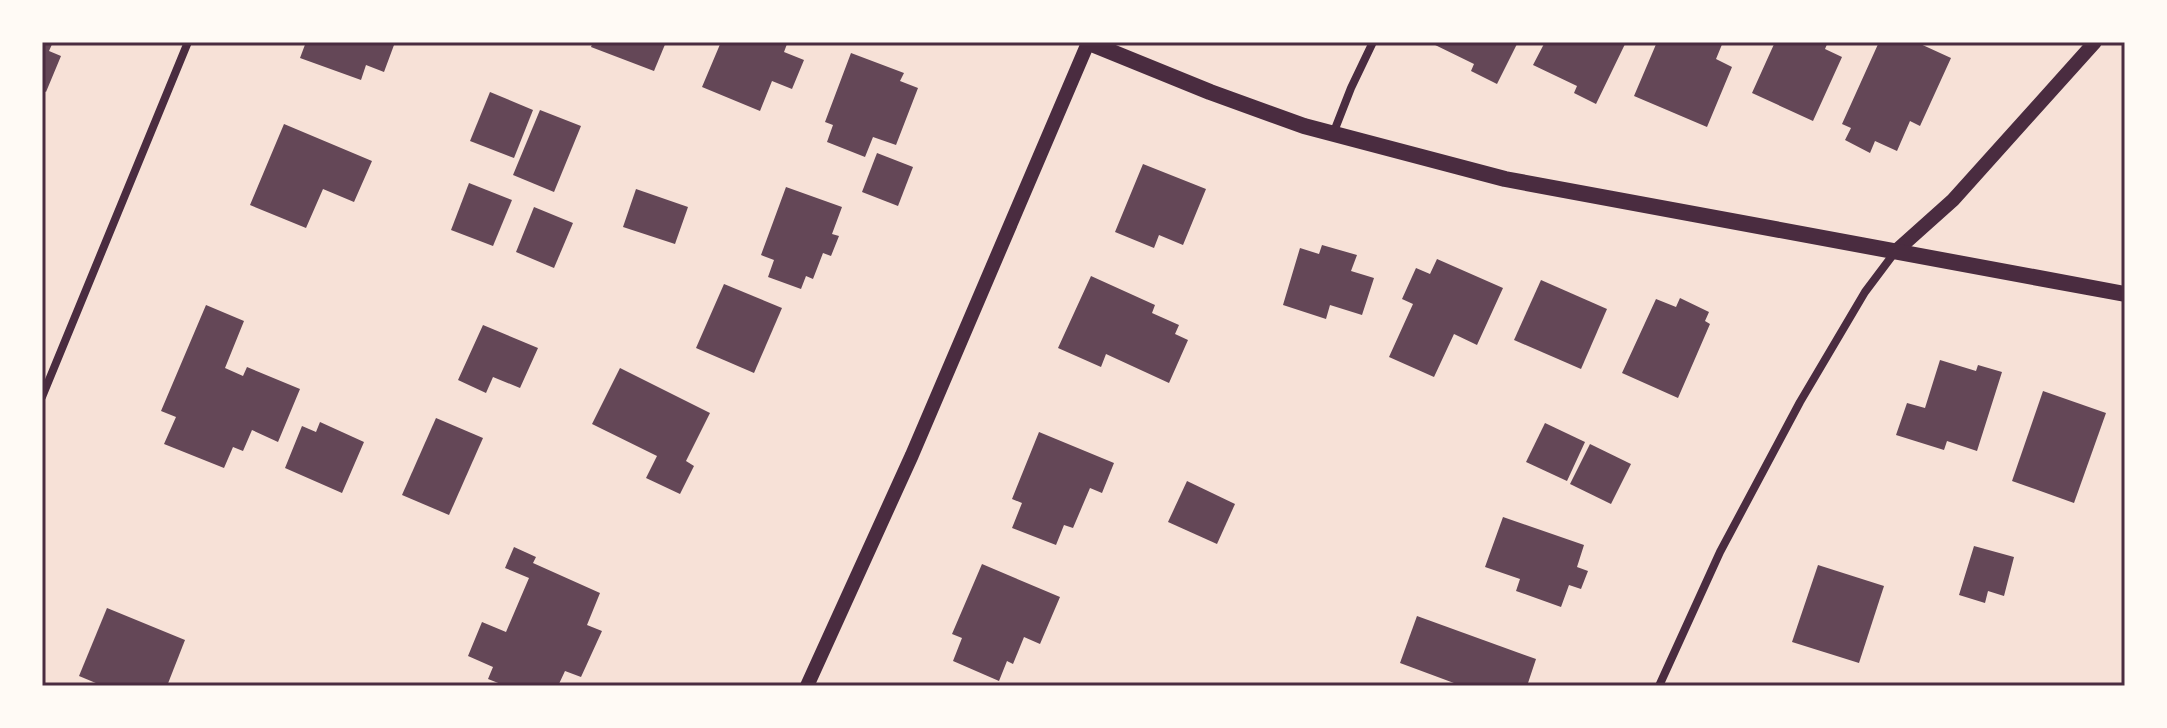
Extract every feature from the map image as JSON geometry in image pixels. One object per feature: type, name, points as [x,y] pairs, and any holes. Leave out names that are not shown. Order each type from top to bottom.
[{"type":"main road","points":[[1088,42],[1210,92],[1333,135],[1505,179],[2125,294]]},
{"type":"street","points":[[42,397],[188,42]]},
{"type":"street","points":[[807,686],[912,455],[1088,42]]},
{"type":"street","points":[[1333,135],[1373,42]]},
{"type":"street","points":[[1659,686],[1720,552],[1800,402],[1865,292],[1896,251],[1953,200],[2095,42]]},
{"type":"building","points":[[42,42],[53,42],[49,51],[61,56],[46,92],[42,90]]},
{"type":"building","points":[[306,42],[386,42],[394,45],[384,72],[366,65],[361,80],[300,58]]},
{"type":"building","points":[[593,42],[666,42],[654,71],[591,47]]},
{"type":"building","points":[[721,42],[787,44],[784,52],[804,60],[792,89],[772,81],[760,111],[702,87]]},
{"type":"building","points":[[1429,42],[1518,42],[1497,84],[1471,71],[1474,64]]},
{"type":"building","points":[[1545,42],[1626,42],[1596,104],[1574,93],[1577,86],[1533,65]]},
{"type":"building","points":[[1657,42],[1723,42],[1716,59],[1732,67],[1707,127],[1634,96]]},
{"type":"building","points":[[1775,42],[1828,42],[1825,49],[1842,57],[1813,121],[1752,93]]},
{"type":"building","points":[[1879,42],[1916,42],[1951,58],[1920,126],[1910,121],[1897,151],[1875,141],[1870,153],[1845,140],[1851,128],[1842,124]]},
{"type":"building","points":[[851,53],[904,73],[900,81],[918,88],[896,145],[873,137],[865,157],[827,142],[833,125],[825,122]]},
{"type":"building","points":[[490,92],[533,110],[514,158],[470,141]]},
{"type":"building","points":[[540,110],[581,126],[554,192],[513,175]]},
{"type":"building","points":[[284,124],[372,161],[354,202],[323,189],[306,228],[250,205]]},
{"type":"building","points":[[877,153],[913,167],[898,206],[862,192]]},
{"type":"building","points":[[1143,164],[1206,189],[1183,245],[1159,235],[1154,248],[1115,232]]},
{"type":"building","points":[[469,183],[512,200],[493,246],[451,230]]},
{"type":"building","points":[[786,187],[842,207],[832,234],[839,236],[831,256],[823,253],[813,279],[806,276],[801,289],[768,277],[774,260],[761,255]]},
{"type":"building","points":[[636,189],[688,207],[675,244],[623,227]]},
{"type":"building","points":[[534,207],[573,223],[554,268],[516,252]]},
{"type":"building","points":[[1322,245],[1357,255],[1351,271],[1374,278],[1362,315],[1330,305],[1326,319],[1283,305],[1300,248],[1319,254]]},
{"type":"building","points":[[1437,259],[1503,288],[1477,345],[1454,334],[1434,377],[1389,357],[1413,304],[1402,299],[1416,268],[1430,274]]},
{"type":"building","points":[[1091,276],[1155,305],[1152,313],[1179,325],[1175,334],[1188,340],[1169,383],[1106,354],[1101,367],[1058,348]]},
{"type":"building","points":[[1541,280],[1607,309],[1581,369],[1514,340]]},
{"type":"building","points":[[724,284],[782,308],[754,373],[696,348]]},
{"type":"building","points":[[1680,298],[1709,312],[1705,321],[1710,324],[1678,398],[1622,373],[1656,299],[1676,307]]},
{"type":"building","points":[[206,305],[244,321],[225,368],[243,376],[247,367],[300,389],[278,442],[252,430],[243,451],[233,447],[224,468],[164,444],[176,417],[161,411]]},
{"type":"building","points":[[483,325],[538,348],[520,388],[493,377],[486,393],[458,380]]},
{"type":"building","points":[[1940,360],[1976,371],[1978,365],[2002,372],[1977,451],[1947,441],[1944,450],[1896,435],[1907,403],[1925,408]]},
{"type":"building","points":[[620,368],[710,413],[686,461],[694,466],[680,494],[646,478],[657,456],[592,424]]},
{"type":"building","points":[[2043,391],[2106,413],[2074,503],[2012,481]]},
{"type":"building","points":[[436,418],[483,438],[449,515],[402,495]]},
{"type":"building","points":[[320,422],[364,442],[342,493],[285,468],[302,426],[316,432]]},
{"type":"building","points":[[1545,423],[1585,442],[1567,481],[1526,462]]},
{"type":"building","points":[[1039,432],[1114,463],[1102,493],[1090,488],[1073,528],[1064,525],[1056,545],[1012,528],[1022,503],[1012,499]]},
{"type":"building","points":[[1590,444],[1631,464],[1611,504],[1570,484]]},
{"type":"building","points":[[1187,481],[1235,504],[1217,544],[1168,522]]},
{"type":"building","points":[[1503,517],[1584,545],[1577,567],[1588,571],[1581,589],[1569,585],[1561,607],[1516,591],[1520,579],[1485,567]]},
{"type":"building","points":[[1974,546],[2014,557],[2004,596],[1988,591],[1985,603],[1959,595]]},
{"type":"building","points":[[514,547],[536,557],[533,563],[600,593],[587,625],[602,631],[581,677],[565,671],[558,686],[506,686],[488,679],[493,667],[468,656],[482,622],[506,632],[529,578],[505,568]]},
{"type":"building","points":[[982,564],[1060,597],[1040,644],[1024,637],[1013,664],[1007,661],[999,681],[953,661],[962,638],[952,634]]},
{"type":"building","points":[[1818,565],[1884,586],[1859,663],[1792,642]]},
{"type":"building","points":[[107,608],[185,640],[167,686],[103,686],[79,676]]},
{"type":"building","points":[[1417,616],[1536,659],[1527,686],[1462,686],[1400,663]]}]
